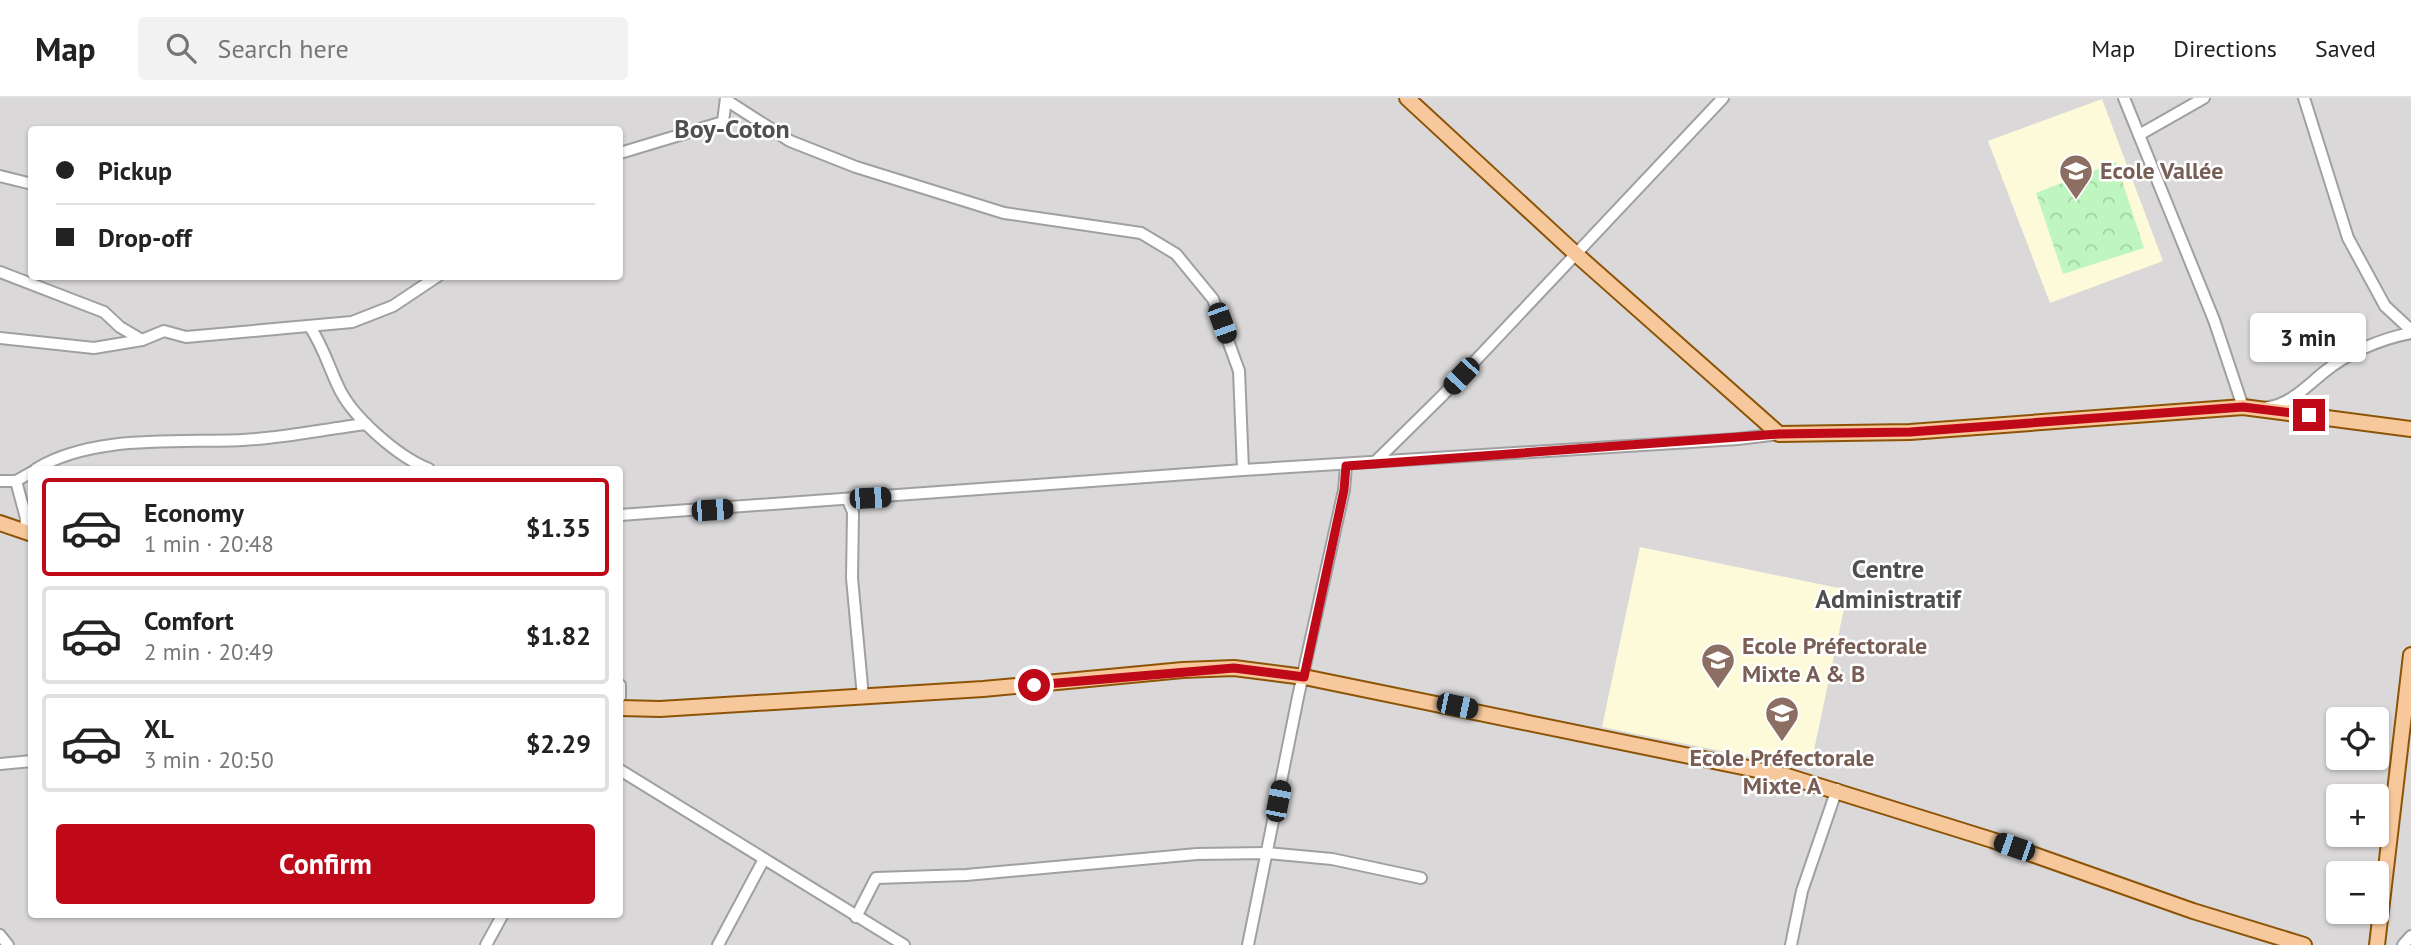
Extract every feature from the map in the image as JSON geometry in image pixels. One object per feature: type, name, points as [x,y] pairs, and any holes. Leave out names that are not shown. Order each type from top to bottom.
[{"type":"main road","points":[[1407,98],[1577,255],[1779,434],[1910,432],[2243,407],[2411,429]]},
{"type":"main road","points":[[0,523],[28,533]]},
{"type":"main road","points":[[2377,945],[2411,655]]},
{"type":"main road","points":[[623,708],[660,709],[863,696],[1234,668],[1304,677],[1700,756],[1838,789],[2044,857],[2193,911],[2304,945]]},
{"type":"street","points":[[1375,462],[1577,255],[1723,98]]},
{"type":"street","points":[[2124,98],[2214,320],[2243,407]]},
{"type":"street","points":[[2139,135],[2204,98]]},
{"type":"street","points":[[2304,98],[2348,238],[2385,306],[2411,332]]},
{"type":"street","points":[[623,152],[723,122],[726,99],[790,141],[856,167],[1004,213],[1140,233],[1176,254],[1213,299],[1239,371],[1243,470]]},
{"type":"street","points":[[0,176],[28,183]]},
{"type":"street","points":[[0,264],[5,274],[104,312],[142,340]]},
{"type":"street","points":[[0,338],[94,348],[142,340],[164,331],[186,337],[352,323],[393,306],[432,280]]},
{"type":"street","points":[[310,327],[323,346],[339,388],[366,424],[412,463],[420,466]]},
{"type":"street","points":[[2259,408],[2278,406],[2314,383],[2323,373],[2380,339],[2411,332]]},
{"type":"street","points":[[41,466],[120,443],[246,440],[366,424]]},
{"type":"street","points":[[623,516],[1243,470],[1346,466],[1725,440],[1779,434]]},
{"type":"street","points":[[1248,945],[1344,490],[1346,466]]},
{"type":"street","points":[[0,481],[16,481],[28,474]]},
{"type":"street","points":[[16,481],[28,533]]},
{"type":"street","points":[[848,500],[853,512],[852,578],[863,696]]},
{"type":"street","points":[[0,764],[28,761]]},
{"type":"street","points":[[623,772],[856,918],[904,945]]},
{"type":"street","points":[[1791,945],[1802,891],[1838,789]]},
{"type":"street","points":[[856,918],[876,878],[965,875],[1197,854],[1267,853],[1332,859],[1421,878]]},
{"type":"street","points":[[718,945],[764,859]]},
{"type":"street","points":[[486,945],[501,918]]},
{"type":"street","points":[[0,935],[8,945]]},
{"type":"street","points":[[2403,945],[2411,936]]},
{"type":"shaded area","points":[[0,98],[2411,98],[2411,945],[0,945]]},
{"type":"shaded area","name":"Ecole Vallée","points":[[2102,99],[2163,261],[2050,303],[1988,141]]},
{"type":"shaded area","name":"Ecole Préfectorale Mixte A & B","points":[[1640,547],[1848,590],[1810,769],[1602,727]]},
{"type":"green space","points":[[2116,162],[2144,248],[2063,274],[2036,193]]},
{"type":"place","name":"Ecole Vallée","points":[[2076,201]]},
{"type":"place","name":"Ecole Préfectorale Mixte A & B","points":[[1718,690]]},
{"type":"place","name":"Ecole Préfectorale Mixte A","points":[[1782,743]]},
{"type":"district","name":"Boy-Coton","points":[[732,129]]},
{"type":"district","name":"Centre Administratif","points":[[1888,584]]},
{"type":"route","points":[[1034,685],[1183,670],[1234,668],[1304,677],[1344,490],[1346,466],[1779,434],[1910,432],[2243,407],[2309,415]]}]
